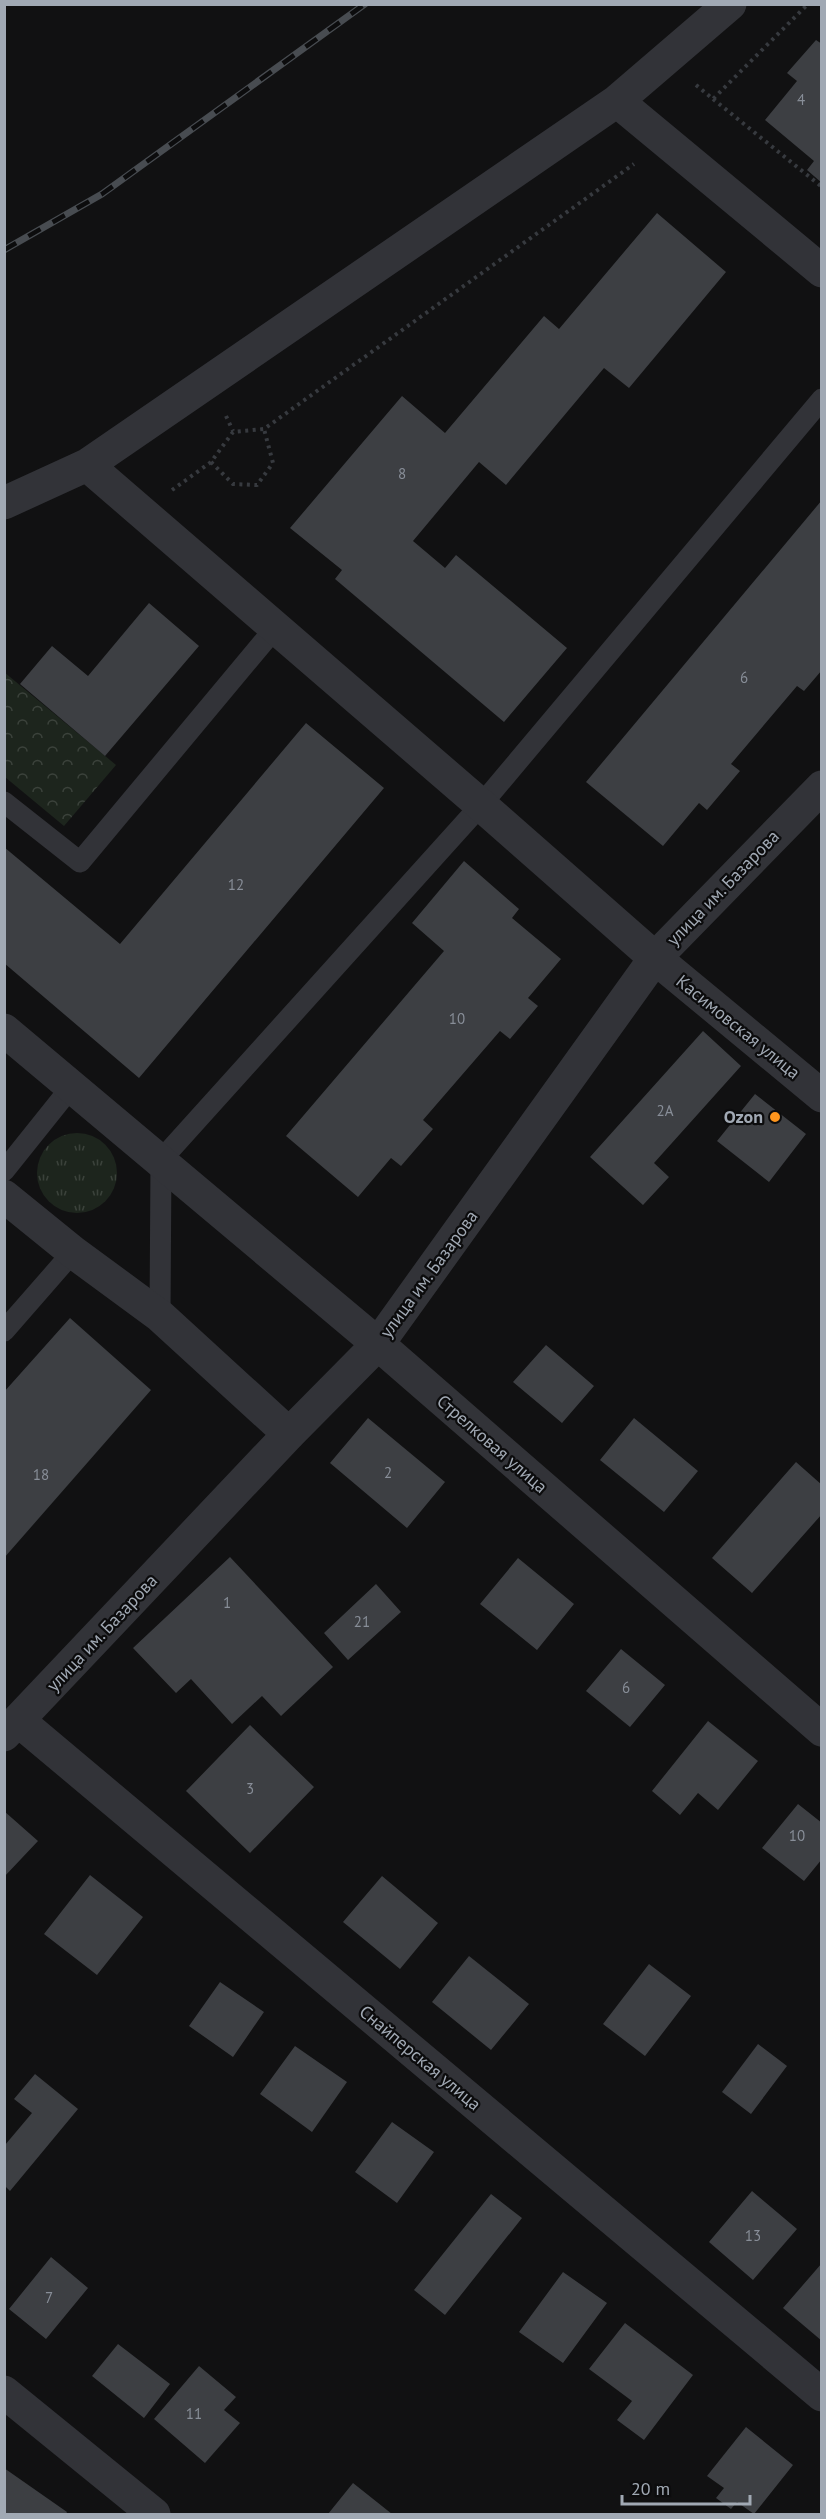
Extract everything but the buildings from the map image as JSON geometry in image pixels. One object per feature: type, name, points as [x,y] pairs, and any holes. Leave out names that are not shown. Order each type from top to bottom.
[{"type":"street","points":[[4,503],[87,465],[617,101],[730,4]]},
{"type":"street","points":[[617,101],[822,271]]},
{"type":"street","name":"Касимовская улица","points":[[87,465],[655,958],[822,1096]]},
{"type":"street","name":"улица им. Базарова","points":[[12,1728],[378,1344],[655,958],[822,787]]},
{"type":"street","name":"Стрелковая улица","points":[[4,1030],[378,1344],[822,1730]]},
{"type":"street","points":[[4,1196],[73,1252],[160,1316],[290,1434]]},
{"type":"street","name":"Снайперская улица","points":[[12,1728],[822,2395]]},
{"type":"street","points":[[4,2392],[154,2514]]},
{"type":"lane","points":[[160,1316],[161,1160],[481,805],[822,399]]},
{"type":"lane","points":[[4,802],[80,862],[276,627]]},
{"type":"lane","points":[[4,1171],[72,1086]]},
{"type":"lane","points":[[4,1331],[73,1252]]},
{"type":"path","points":[[713,99],[808,4]]},
{"type":"path","points":[[665,59],[822,188]]},
{"type":"path","points":[[141,511],[211,462],[233,432],[264,429],[666,141]]},
{"type":"path","points":[[211,462],[233,484],[257,485],[273,463],[264,429]]},
{"type":"green space","points":[[4,672],[116,765],[64,826],[5,777]]},
{"type":"green space","points":[[69,1133],[85,1133],[106,1144],[117,1165],[117,1181],[106,1202],[85,1213],[69,1213],[55,1207],[43,1195],[37,1181],[37,1165],[43,1151],[55,1139]]},
{"type":"railway","points":[[4,250],[102,194],[365,4]]},
{"type":"place","name":"Ozon","points":[[775,1117]]}]
